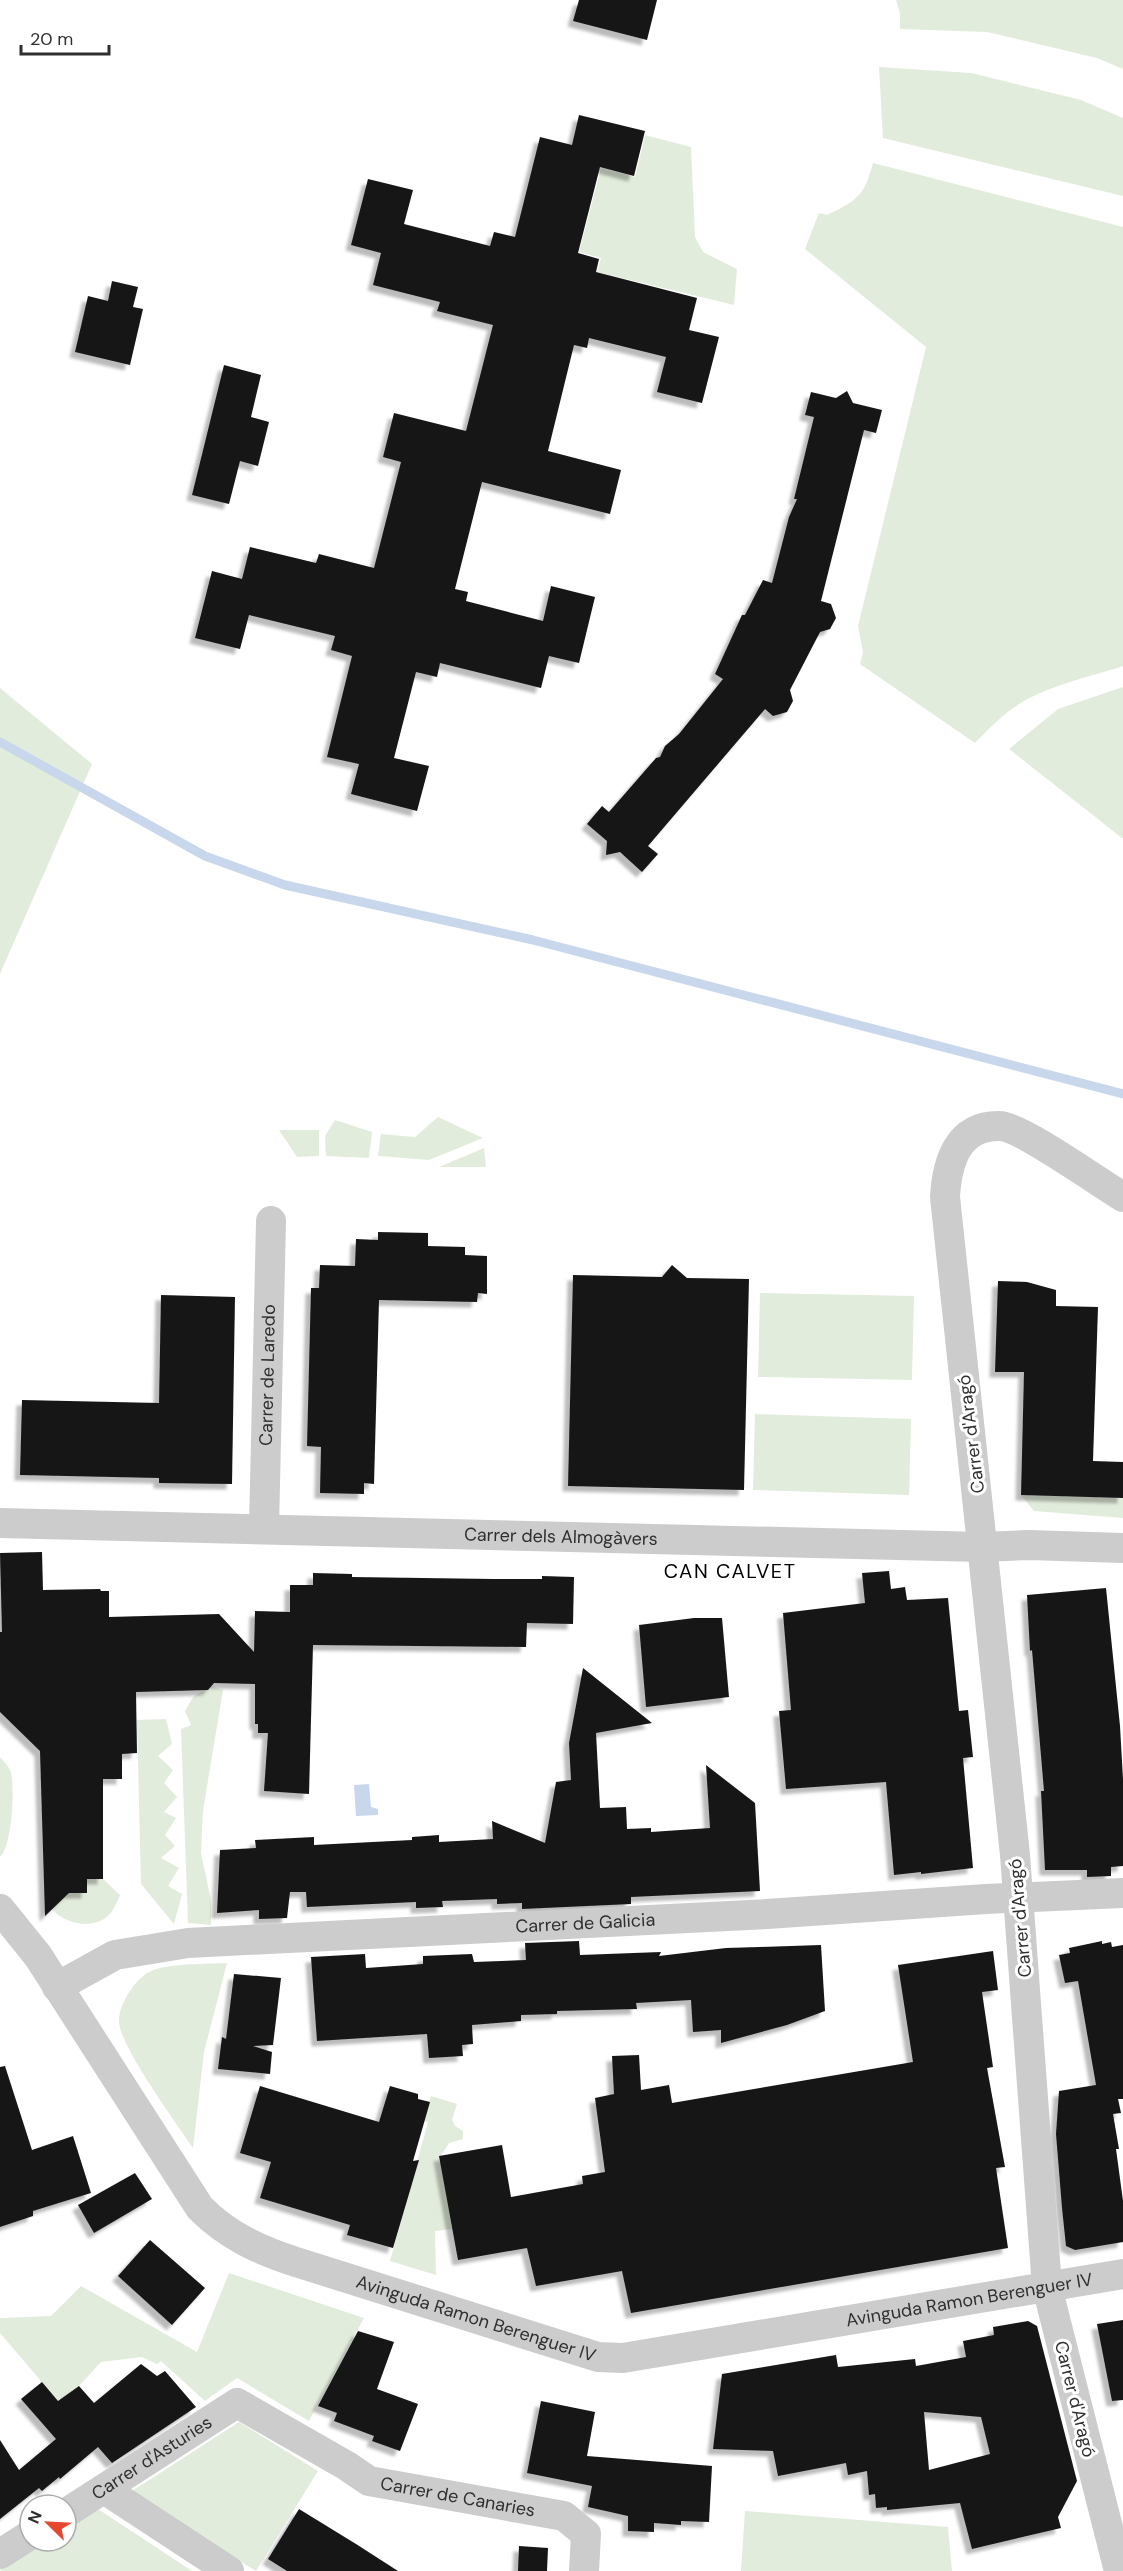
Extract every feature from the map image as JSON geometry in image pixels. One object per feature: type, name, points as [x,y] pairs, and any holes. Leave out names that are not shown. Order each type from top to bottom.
[{"type":"street","name":"Carrer d'Aragó","points":[[1113,2567],[1047,2287],[1019,1898],[945,1197],[947,1172],[954,1152],[966,1137],[985,1128],[1001,1126],[1014,1130],[1123,1197]]},
{"type":"street","name":"Carrer de Laredo","points":[[264,1528],[271,1221]]},
{"type":"street","name":"Carrer dels Almogàvers","points":[[0,1523],[982,1547],[1029,1545],[1123,1548]]},
{"type":"street","name":"Carrer de Galicia","points":[[57,1987],[115,1955],[188,1943],[767,1914],[1123,1893]]},
{"type":"street","name":"Avinguda Ramon Berenguer IV","points":[[0,1909],[38,1956],[200,2208],[235,2238],[296,2262],[598,2357],[623,2358],[1123,2274]]},
{"type":"street","name":"Carrer d'Asturies","points":[[78,2505],[237,2403]]},
{"type":"street","name":"Carrer de Canaries","points":[[237,2403],[348,2466],[369,2481],[564,2517],[586,2534],[584,2571]]},
{"type":"street","points":[[104,2489],[229,2571]]},
{"type":"street","points":[[0,2554],[18,2543]]},
{"type":"green space","points":[[896,0],[1123,0],[1123,69],[1097,58],[987,32],[900,29],[900,13]]},
{"type":"green space","points":[[879,67],[971,73],[1081,100],[1123,118],[1123,196],[883,138]]},
{"type":"green space","points":[[645,135],[691,147],[695,237],[703,252],[737,269],[734,305],[597,272],[601,258],[579,252],[601,168],[635,177]]},
{"type":"green space","points":[[873,163],[1123,227],[1123,666],[1066,683],[1025,700],[1003,716],[975,743],[860,664],[863,652],[858,626],[926,347],[805,249],[819,213],[827,215],[853,201],[863,190]]},
{"type":"green space","points":[[1123,687],[1122,838],[1009,749],[1058,709]]},
{"type":"green space","points":[[0,688],[92,764],[0,974]]},
{"type":"green space","points":[[438,1117],[483,1138],[429,1160],[378,1156],[381,1134],[415,1137]]},
{"type":"green space","points":[[335,1120],[372,1132],[369,1158],[326,1156],[325,1136]]},
{"type":"green space","points":[[279,1130],[319,1130],[319,1156],[297,1157]]},
{"type":"green space","points":[[484,1148],[486,1167],[439,1167]]},
{"type":"green space","points":[[760,1293],[914,1296],[912,1380],[758,1377]]},
{"type":"green space","points":[[755,1414],[911,1419],[909,1495],[753,1490]]},
{"type":"green space","points":[[1021,1495],[1123,1498],[1123,1518],[1034,1511]]},
{"type":"green space","points":[[211,1686],[223,1690],[203,1811],[201,1853],[211,1900],[211,1925],[188,1923],[181,1729],[191,1725],[185,1711],[193,1697]]},
{"type":"green space","points":[[166,1719],[172,1744],[158,1756],[173,1770],[164,1783],[177,1797],[164,1812],[176,1818],[165,1835],[175,1846],[161,1858],[179,1868],[168,1886],[182,1894],[174,1924],[141,1884],[137,1720]]},
{"type":"green space","points":[[0,1757],[10,1771],[13,1791],[10,1830],[0,1857]]},
{"type":"green space","points":[[87,1879],[103,1879],[120,1895],[108,1916],[94,1923],[78,1923],[64,1918],[52,1909],[52,1894],[83,1892]]},
{"type":"green space","points":[[227,1963],[204,2052],[193,2148],[139,2066],[122,2033],[119,2016],[124,2001],[133,1987],[149,1972],[176,1965]]},
{"type":"green space","points":[[431,2096],[457,2104],[452,2120],[455,2126],[463,2131],[463,2139],[449,2143],[440,2157],[452,2229],[435,2231],[436,2275],[390,2261],[428,2122],[423,2121]]},
{"type":"green space","points":[[229,2273],[364,2318],[309,2421],[237,2378],[205,2401],[161,2361],[157,2364],[142,2357],[101,2362],[79,2386],[58,2401],[0,2333],[0,2318],[51,2316],[81,2286],[197,2352]]},
{"type":"green space","points":[[239,2422],[318,2471],[256,2571],[129,2493]]},
{"type":"green space","points":[[98,2509],[192,2571],[0,2571],[3,2566],[24,2553],[78,2553],[78,2520]]},
{"type":"green space","points":[[745,2511],[948,2527],[952,2571],[741,2571]]},
{"type":"water","points":[[369,1784],[371,1807],[378,1809],[378,1815],[356,1816],[354,1785]]},
{"type":"building","points":[[579,0],[657,0],[647,40],[573,21]]},
{"type":"building","points":[[579,115],[645,131],[634,176],[600,167],[578,253],[599,259],[596,272],[697,298],[689,330],[719,337],[702,403],[657,392],[666,357],[589,338],[587,348],[574,345],[548,451],[621,470],[610,514],[482,482],[455,589],[468,592],[466,601],[543,621],[551,586],[595,597],[579,663],[549,656],[541,688],[440,663],[437,677],[416,672],[394,758],[429,766],[417,811],[351,794],[359,764],[327,757],[352,656],[331,650],[335,636],[249,615],[240,649],[195,638],[212,571],[242,579],[250,547],[316,563],[319,554],[374,568],[401,462],[383,457],[394,413],[466,431],[493,325],[437,311],[440,302],[373,285],[381,253],[351,245],[368,179],[413,190],[404,224],[490,246],[494,232],[515,237],[540,137],[572,145]]},
{"type":"building","points":[[112,281],[138,287],[133,307],[143,309],[130,365],[75,352],[88,296],[108,301]]},
{"type":"building","points":[[224,365],[261,375],[251,417],[269,422],[258,466],[240,461],[229,504],[192,495]]},
{"type":"building","points":[[847,391],[853,403],[882,410],[876,433],[864,430],[821,601],[831,604],[836,618],[830,629],[820,632],[790,690],[793,701],[787,712],[773,716],[765,709],[648,846],[658,854],[642,872],[620,852],[606,855],[607,841],[587,824],[602,806],[609,812],[656,758],[660,757],[665,746],[679,734],[723,679],[715,674],[742,615],[745,615],[763,580],[772,583],[789,517],[797,499],[794,499],[814,417],[805,415],[811,392],[836,398]]},
{"type":"building","points":[[378,1232],[428,1233],[428,1246],[465,1247],[465,1255],[487,1256],[487,1294],[478,1293],[477,1302],[379,1300],[374,1484],[364,1483],[364,1494],[320,1493],[321,1447],[307,1446],[311,1288],[319,1288],[320,1265],[355,1266],[356,1239],[378,1240]]},
{"type":"building","points":[[672,1265],[687,1278],[749,1279],[744,1490],[568,1486],[573,1275],[662,1277]]},
{"type":"building","points":[[998,1281],[1027,1282],[1056,1290],[1056,1306],[1098,1307],[1093,1461],[1123,1462],[1123,1498],[1021,1495],[1024,1372],[995,1372]]},
{"type":"building","points":[[161,1295],[235,1297],[232,1484],[159,1483],[159,1478],[20,1475],[22,1400],[159,1403]]},
{"type":"building","points":[[42,1552],[43,1590],[100,1589],[109,1591],[109,1617],[219,1614],[254,1652],[255,1611],[290,1612],[290,1585],[313,1585],[313,1573],[352,1574],[352,1577],[542,1579],[542,1576],[574,1577],[573,1624],[527,1623],[526,1647],[313,1645],[309,1794],[264,1791],[268,1733],[258,1733],[258,1724],[255,1724],[255,1684],[214,1683],[208,1690],[136,1692],[137,1753],[122,1754],[122,1779],[103,1779],[103,1879],[87,1879],[87,1893],[69,1893],[45,1916],[40,1751],[0,1712],[0,1632],[2,1632],[0,1553]]},
{"type":"building","points":[[889,1571],[891,1589],[905,1587],[907,1600],[948,1598],[959,1711],[968,1710],[973,1757],[963,1758],[973,1868],[894,1875],[886,1782],[786,1789],[779,1711],[791,1710],[783,1613],[865,1603],[862,1573]]},
{"type":"building","points":[[1106,1588],[1120,1726],[1123,1779],[1123,1866],[1111,1867],[1111,1876],[1087,1877],[1087,1870],[1045,1870],[1041,1791],[1044,1791],[1032,1650],[1030,1651],[1027,1595]]},
{"type":"building","points":[[694,1618],[722,1618],[729,1697],[646,1707],[639,1625]]},
{"type":"building","points":[[583,1668],[652,1723],[596,1733],[600,1808],[626,1807],[627,1829],[651,1828],[651,1832],[710,1828],[706,1765],[755,1803],[760,1891],[631,1897],[631,1904],[522,1909],[522,1903],[497,1904],[497,1899],[442,1901],[443,1907],[416,1908],[416,1902],[307,1907],[306,1892],[290,1892],[287,1918],[259,1919],[259,1910],[217,1913],[220,1850],[256,1848],[255,1840],[314,1837],[314,1845],[412,1840],[412,1837],[439,1835],[439,1842],[493,1839],[492,1821],[545,1843],[556,1782],[571,1780],[569,1743]]},
{"type":"building","points":[[579,1941],[580,1955],[661,1952],[659,1956],[726,1948],[821,1945],[825,2011],[787,2025],[721,2043],[721,2030],[693,2032],[691,2000],[636,2003],[637,2009],[557,2011],[557,2014],[521,2015],[521,2021],[472,2025],[473,2044],[462,2045],[463,2056],[429,2058],[427,2034],[317,2041],[311,1957],[365,1954],[366,1968],[423,1964],[423,1956],[472,1954],[474,1962],[526,1960],[525,1943]]},
{"type":"building","points":[[1102,1941],[1102,1944],[1111,1942],[1112,1947],[1123,1945],[1123,2099],[1118,2099],[1121,2113],[1113,2114],[1119,2149],[1116,2149],[1123,2201],[1123,2242],[1075,2250],[1066,2246],[1062,2208],[1056,2134],[1059,2091],[1096,2085],[1078,1981],[1065,1983],[1059,1955],[1070,1953],[1069,1948]]},
{"type":"building","points":[[993,1951],[998,1990],[982,1992],[993,2067],[987,2068],[1005,2167],[996,2168],[1008,2248],[631,2313],[622,2271],[536,2286],[527,2248],[458,2260],[439,2156],[502,2145],[511,2197],[583,2184],[582,2176],[605,2172],[595,2098],[614,2094],[612,2056],[639,2055],[641,2090],[669,2085],[672,2103],[913,2062],[898,1965]]},
{"type":"building","points":[[234,1974],[281,1978],[273,2045],[253,2046],[272,2052],[270,2074],[218,2069],[222,2037],[226,2039]]},
{"type":"building","points":[[5,2066],[32,2150],[73,2136],[91,2193],[33,2211],[33,2216],[0,2227],[0,2067]]},
{"type":"building","points":[[260,2086],[379,2122],[390,2086],[418,2094],[418,2099],[430,2102],[413,2161],[419,2160],[393,2248],[347,2235],[350,2225],[260,2198],[271,2162],[240,2153]]},
{"type":"building","points":[[135,2173],[152,2199],[94,2233],[78,2205]]},
{"type":"building","points":[[150,2240],[205,2288],[172,2325],[118,2276]]},
{"type":"building","points":[[1123,2320],[1123,2400],[1112,2401],[1097,2324]]},
{"type":"building","points":[[1028,2321],[1037,2326],[1077,2481],[1058,2517],[1061,2528],[972,2549],[960,2503],[887,2510],[887,2507],[876,2508],[875,2494],[869,2495],[867,2471],[848,2475],[846,2463],[778,2476],[773,2451],[713,2449],[722,2374],[836,2355],[838,2367],[915,2359],[916,2366],[966,2357],[963,2341],[994,2335],[993,2327]],"holes":[[[924,2412],[981,2417],[990,2454],[929,2470]]]},
{"type":"building","points":[[358,2331],[394,2342],[377,2389],[418,2404],[400,2451],[372,2441],[374,2436],[334,2421],[337,2413],[318,2406]]},
{"type":"building","points":[[141,2364],[157,2376],[165,2371],[196,2407],[112,2463],[98,2447],[42,2491],[39,2488],[33,2493],[18,2493],[18,2505],[0,2519],[0,2440],[19,2470],[56,2439],[21,2399],[42,2382],[58,2401],[79,2386],[94,2403]]},
{"type":"building","points":[[541,2401],[595,2412],[587,2456],[712,2466],[709,2522],[681,2521],[681,2525],[654,2523],[654,2532],[628,2531],[628,2516],[588,2507],[592,2486],[527,2473]]},
{"type":"building","points":[[299,2509],[398,2571],[287,2571],[268,2559]]},
{"type":"building","points":[[519,2546],[548,2548],[547,2571],[518,2571]]},
{"type":"waterway","points":[[0,742],[205,856],[285,885],[533,940],[1123,1094]]},
{"type":"district","name":"CAN CALVET","points":[[730,1571]]}]
